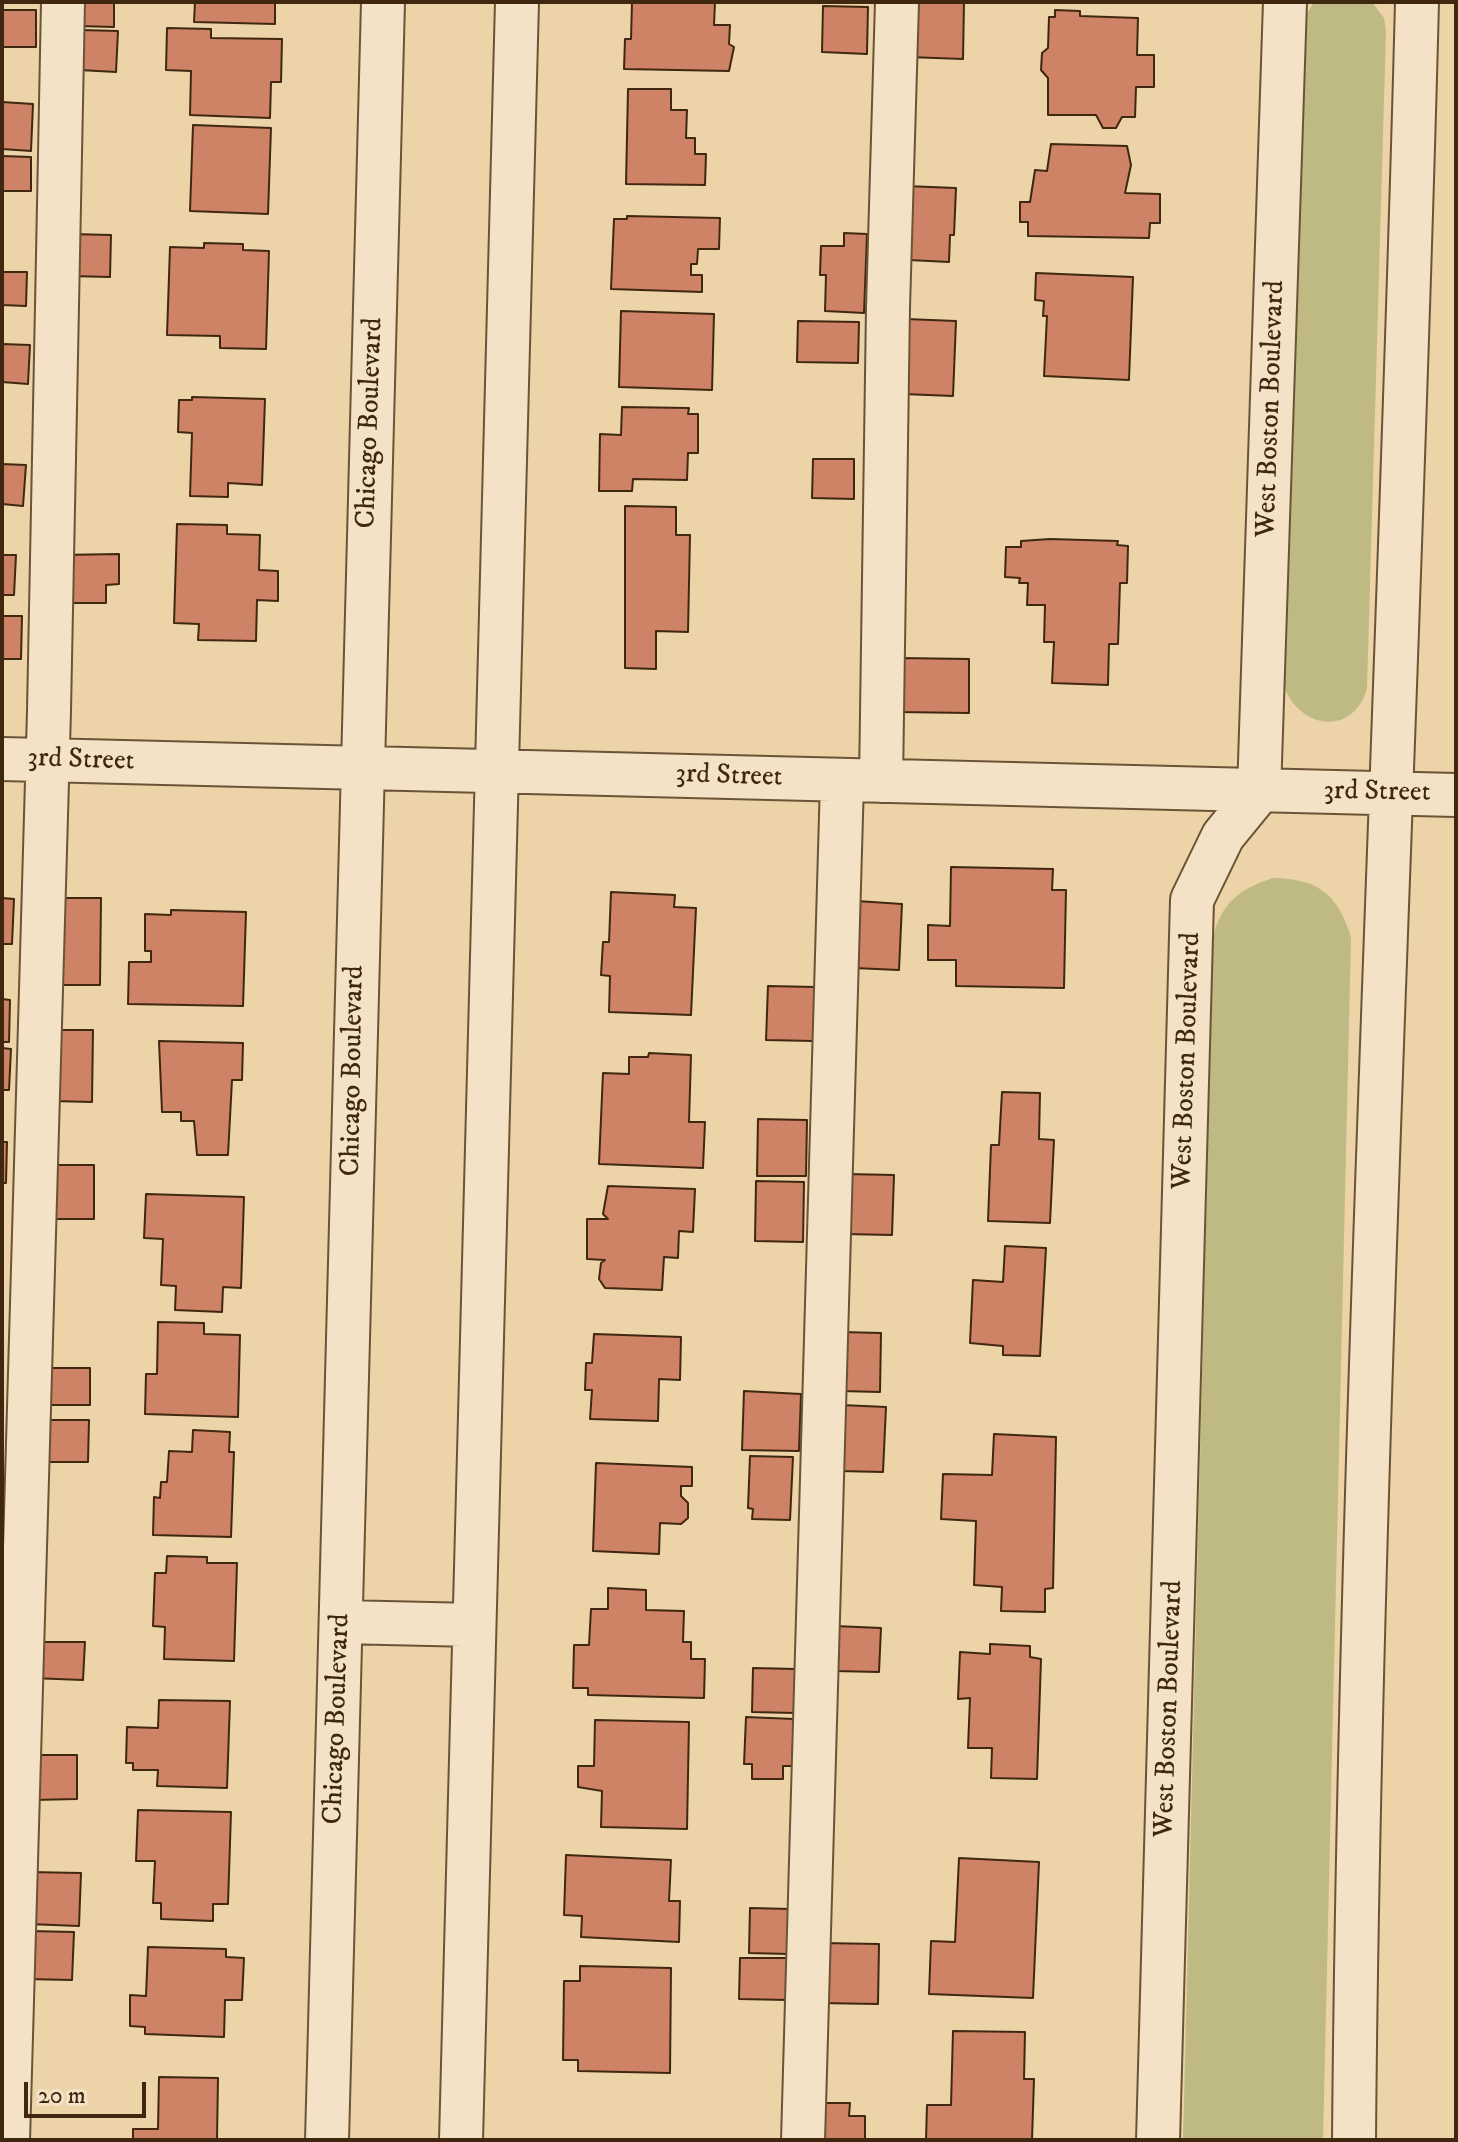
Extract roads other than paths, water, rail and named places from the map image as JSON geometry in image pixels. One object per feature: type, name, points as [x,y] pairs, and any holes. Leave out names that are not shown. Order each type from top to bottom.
[{"type":"street","points":[[8,2140],[48,760],[63,2]]},
{"type":"street","name":"Chicago Boulevard","points":[[327,2140],[383,2]]},
{"type":"street","points":[[461,2140],[517,2]]},
{"type":"street","points":[[803,2140],[862,781],[888,308],[897,2]]},
{"type":"street","name":"West Boston Boulevard","points":[[1158,2140],[1192,900],[1223,836],[1259,792],[1285,2]]},
{"type":"street","points":[[1354,2140],[1382,994],[1402,563],[1417,2]]},
{"type":"street","name":"3rd Street","points":[[2,759],[1456,795]]},
{"type":"street","points":[[341,1622],[474,1625]]}]
